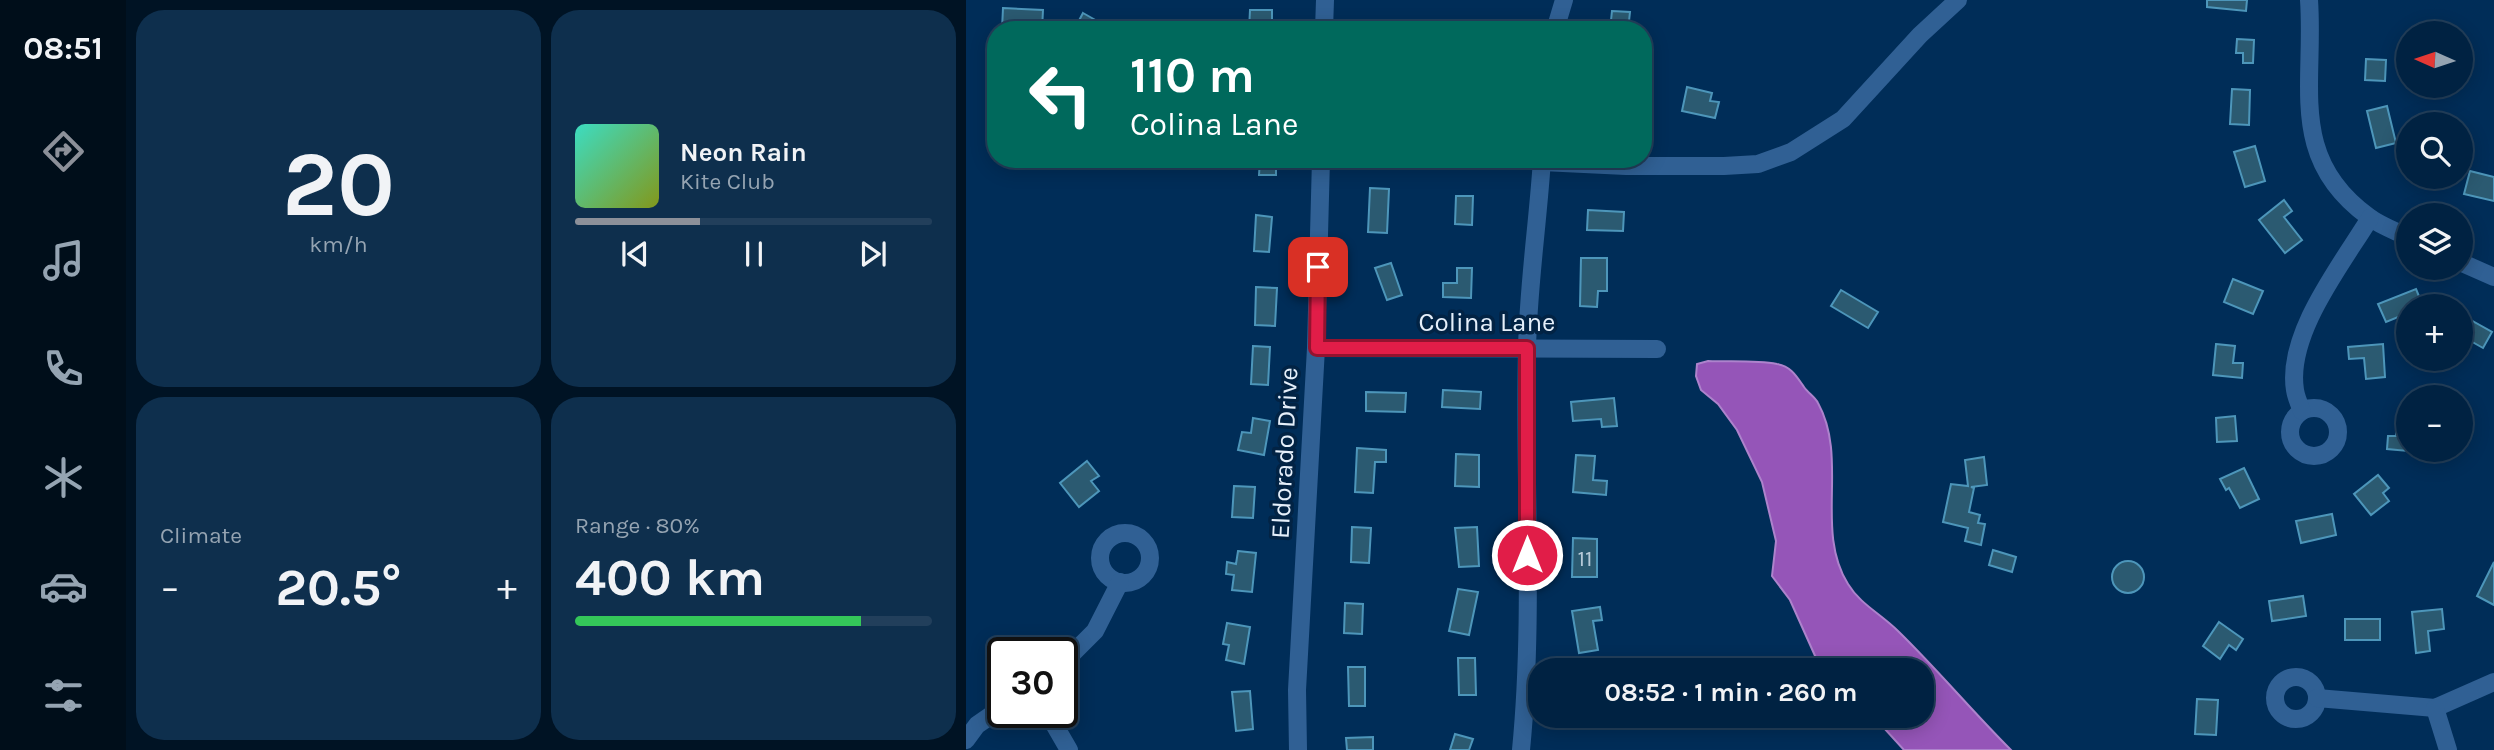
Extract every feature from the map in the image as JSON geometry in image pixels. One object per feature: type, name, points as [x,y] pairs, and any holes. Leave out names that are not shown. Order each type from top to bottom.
[{"type":"street","points":[[1324,21],[1325,0]]},
{"type":"street","points":[[1558,21],[1564,0]]},
{"type":"street","points":[[1652,166],[1758,164],[1791,152],[1843,119],[1920,35],[1958,0]]},
{"type":"street","points":[[2309,0],[2309,111],[2315,150],[2339,189],[2370,218],[2396,231]]},
{"type":"street","name":"Eldorado Drive","points":[[1298,750],[1297,690],[1317,348],[1321,168]]},
{"type":"street","points":[[1521,750],[1527,580],[1527,348],[1541,168]]},
{"type":"street","points":[[2302,411],[2295,390],[2298,346],[2309,317],[2370,218]]},
{"type":"street","points":[[2473,268],[2494,277]]},
{"type":"street","name":"Colina Lane","points":[[1317,348],[1657,349]]},
{"type":"street","points":[[1078,648],[1095,631],[1120,582]]},
{"type":"street","points":[[2317,698],[2435,708],[2494,682]]},
{"type":"street","points":[[2435,708],[2448,750]]},
{"type":"street","points":[[966,740],[977,725],[987,718]]},
{"type":"street","points":[[1056,728],[1069,750]]},
{"type":"shaded area","points":[[1708,361],[1782,365],[1793,372],[1817,401],[1827,425],[1831,447],[1833,541],[1838,563],[1858,597],[1924,658],[1816,658],[1790,600],[1772,576],[1776,541],[1762,482],[1737,430],[1718,404],[1701,390],[1696,376],[1697,364]]},
{"type":"shaded area","points":[[1934,668],[2011,750],[1904,750],[1884,728],[1934,728]]},
{"type":"building","points":[[2207,0],[2247,0],[2246,11],[2207,7]]},
{"type":"building","points":[[1003,8],[1043,10],[1042,21],[1002,21]]},
{"type":"building","points":[[1250,10],[1272,10],[1272,21],[1249,21]]},
{"type":"building","points":[[1612,11],[1630,12],[1629,21],[1611,21]]},
{"type":"building","points":[[1083,13],[1097,21],[1079,21]]},
{"type":"building","points":[[2237,39],[2254,40],[2253,63],[2243,63],[2243,53],[2236,53]]},
{"type":"building","points":[[2366,59],[2386,60],[2385,81],[2365,80]]},
{"type":"building","points":[[1687,87],[1712,93],[1710,101],[1719,102],[1715,118],[1682,111]]},
{"type":"building","points":[[2232,89],[2250,90],[2249,125],[2230,124]]},
{"type":"building","points":[[2387,106],[2396,143],[2376,148],[2367,111]]},
{"type":"building","points":[[2255,146],[2265,181],[2245,187],[2234,152]]},
{"type":"building","points":[[1259,168],[1276,168],[1276,175],[1259,175]]},
{"type":"building","points":[[2473,172],[2494,177],[2494,201],[2464,194],[2465,189],[2473,189]]},
{"type":"building","points":[[1370,188],[1389,189],[1387,233],[1368,232]]},
{"type":"building","points":[[1456,196],[1473,196],[1472,225],[1455,224]]},
{"type":"building","points":[[2284,200],[2292,211],[2284,217],[2302,240],[2285,253],[2259,220]]},
{"type":"building","points":[[1588,210],[1624,212],[1623,231],[1587,230]]},
{"type":"building","points":[[1256,215],[1272,217],[1269,252],[1254,251]]},
{"type":"building","points":[[1581,258],[1607,258],[1607,291],[1598,291],[1597,307],[1580,306]]},
{"type":"building","points":[[1391,263],[1402,295],[1387,300],[1375,268]]},
{"type":"building","points":[[1457,268],[1472,268],[1471,298],[1443,297],[1443,283],[1457,283]]},
{"type":"building","points":[[2233,279],[2263,291],[2253,314],[2224,302]]},
{"type":"building","points":[[1256,287],[1277,288],[1275,326],[1255,325]]},
{"type":"building","points":[[2416,289],[2418,294],[2403,294]]},
{"type":"building","points":[[1841,290],[1878,312],[1868,328],[1831,306]]},
{"type":"building","points":[[2396,297],[2396,318],[2386,322],[2378,304]]},
{"type":"building","points":[[2473,321],[2492,332],[2483,348],[2473,342]]},
{"type":"building","points":[[2216,344],[2235,346],[2233,363],[2243,363],[2242,378],[2213,375]]},
{"type":"building","points":[[2383,344],[2385,377],[2366,379],[2364,358],[2349,359],[2348,347]]},
{"type":"building","points":[[1253,346],[1270,347],[1268,385],[1251,384]]},
{"type":"building","points":[[1443,390],[1481,392],[1480,409],[1442,407]]},
{"type":"building","points":[[1366,392],[1406,393],[1405,412],[1366,411]]},
{"type":"building","points":[[1614,398],[1617,426],[1602,427],[1601,419],[1573,421],[1571,402]]},
{"type":"building","points":[[2235,416],[2237,441],[2217,442],[2216,418]]},
{"type":"building","points":[[1253,418],[1270,421],[1264,455],[1238,450],[1242,432],[1251,433]]},
{"type":"building","points":[[2388,436],[2396,436],[2396,450],[2387,449]]},
{"type":"building","points":[[1357,448],[1386,450],[1386,462],[1375,462],[1373,493],[1355,492]]},
{"type":"building","points":[[1456,454],[1479,455],[1479,487],[1455,486]]},
{"type":"building","points":[[1576,455],[1595,456],[1593,480],[1607,481],[1606,495],[1573,492]]},
{"type":"building","points":[[1984,457],[1987,485],[1971,487],[1974,488],[1969,512],[1980,515],[1978,523],[1985,524],[1981,545],[1965,541],[1968,528],[1943,522],[1951,484],[1968,486],[1965,460]]},
{"type":"building","points":[[1087,461],[1099,476],[1091,481],[1099,491],[1079,507],[1060,483]]},
{"type":"building","points":[[2244,468],[2259,499],[2240,508],[2229,488],[2226,490],[2220,479]]},
{"type":"building","points":[[2378,475],[2389,488],[2383,493],[2389,501],[2371,515],[2354,494]]},
{"type":"building","points":[[1234,486],[1255,487],[1253,518],[1232,517]]},
{"type":"building","points":[[2332,514],[2336,535],[2301,543],[2296,521]]},
{"type":"building","points":[[1352,527],[1371,528],[1369,563],[1351,562]]},
{"type":"building","points":[[1477,527],[1479,566],[1459,567],[1455,528]]},
{"type":"building","points":[[1573,538],[1597,539],[1597,577],[1572,577]]},
{"type":"building","points":[[1993,550],[2016,557],[2012,572],[1989,565]]},
{"type":"building","points":[[1238,551],[1256,553],[1252,592],[1232,590],[1234,575],[1226,574],[1227,562],[1236,564]]},
{"type":"building","points":[[2128,561],[2139,566],[2144,577],[2139,588],[2128,593],[2117,588],[2112,577],[2117,566]]},
{"type":"building","points":[[2494,562],[2494,605],[2477,596]]},
{"type":"building","points":[[1458,589],[1478,592],[1469,635],[1449,631]]},
{"type":"building","points":[[2303,596],[2306,616],[2272,621],[2269,601]]},
{"type":"building","points":[[1345,603],[1363,604],[1362,634],[1344,633]]},
{"type":"building","points":[[1600,607],[1602,620],[1593,621],[1598,650],[1579,653],[1572,611]]},
{"type":"building","points":[[2442,609],[2444,629],[2428,631],[2430,651],[2416,653],[2412,612]]},
{"type":"building","points":[[2345,619],[2380,619],[2380,640],[2345,640]]},
{"type":"building","points":[[2219,622],[2243,639],[2236,650],[2229,645],[2220,659],[2203,646]]},
{"type":"building","points":[[1227,623],[1250,627],[1244,664],[1226,660],[1229,645],[1223,644]]},
{"type":"building","points":[[1458,658],[1475,658],[1476,695],[1459,695]]},
{"type":"building","points":[[1348,667],[1365,667],[1365,706],[1349,706]]},
{"type":"building","points":[[1250,691],[1253,729],[1236,731],[1232,692]]},
{"type":"building","points":[[2197,699],[2218,700],[2216,735],[2195,734]]},
{"type":"building","points":[[1455,734],[1473,739],[1469,750],[1450,750]]},
{"type":"building","points":[[1373,737],[1373,750],[1347,750],[1346,738]]},
{"type":"route","points":[[1318,267],[1317,348],[1527,348],[1527,555]]}]
